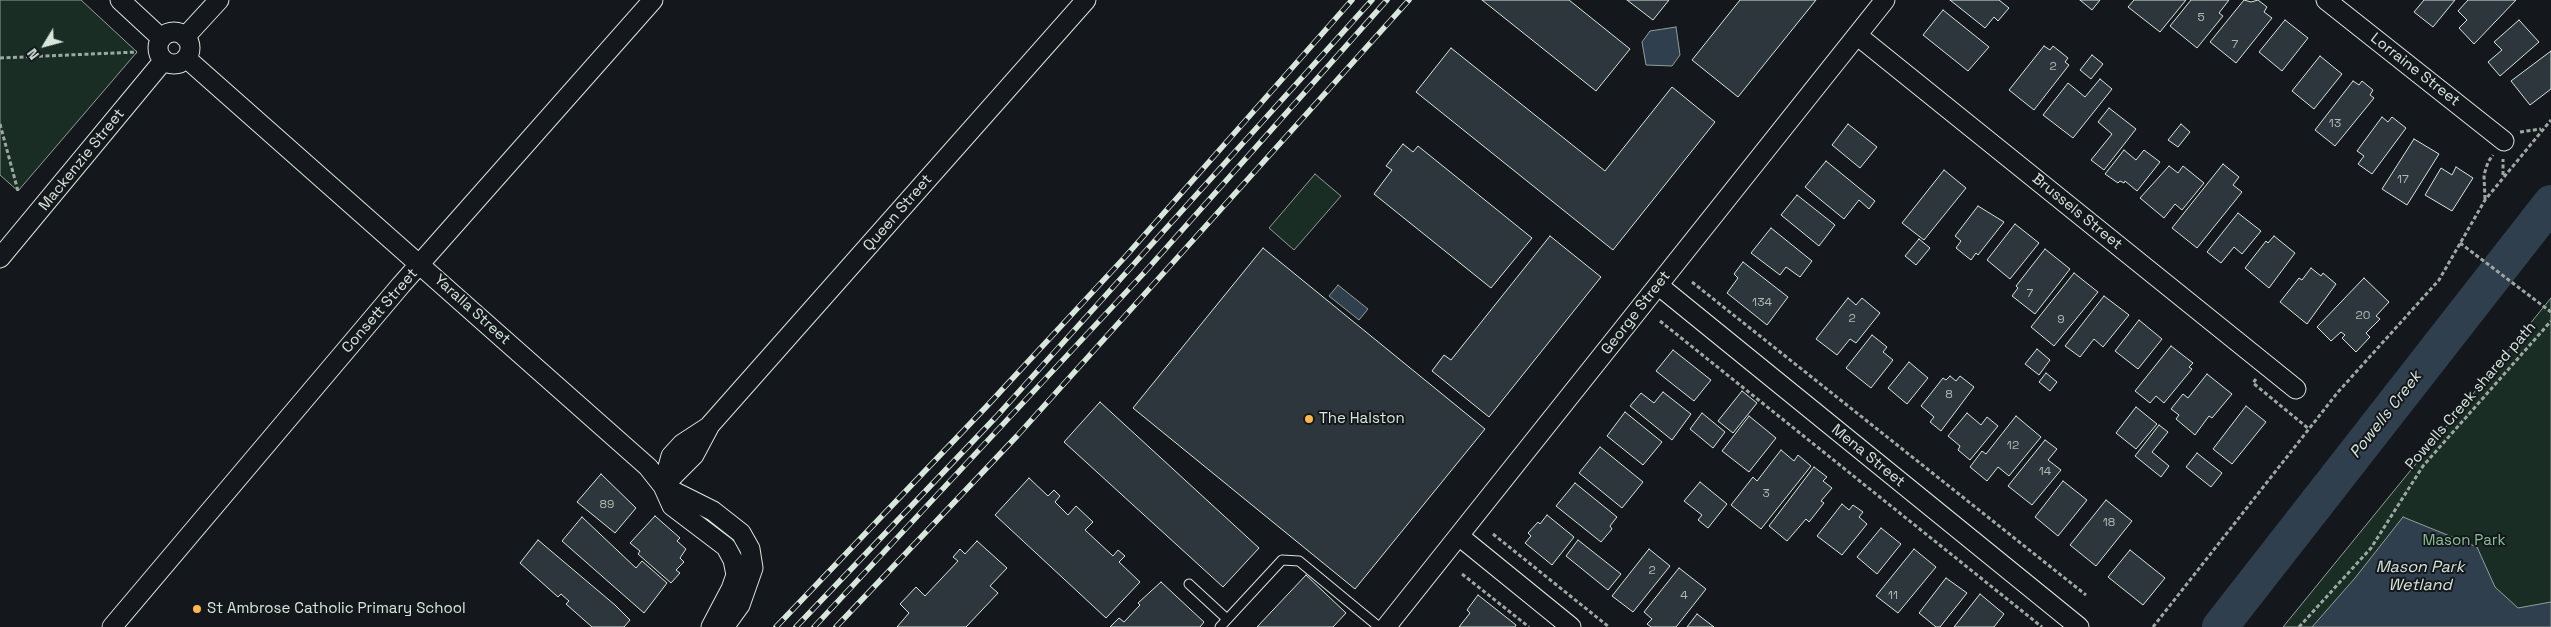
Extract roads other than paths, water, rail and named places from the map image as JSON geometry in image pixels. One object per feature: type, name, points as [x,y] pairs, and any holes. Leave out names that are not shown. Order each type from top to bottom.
[{"type":"street","points":[[120,0],[161,38]]},
{"type":"street","points":[[185,37],[219,0]]},
{"type":"street","name":"Consett Street","points":[[112,627],[420,264],[653,0]]},
{"type":"street","name":"Queen Street","points":[[663,486],[671,456],[682,444],[710,425],[1086,0]]},
{"type":"street","name":"George Street","points":[[1386,627],[1886,0]]},
{"type":"street","name":"Lorraine Street","points":[[2326,0],[2504,141]]},
{"type":"street","points":[[173,32],[185,37],[190,49],[186,58],[176,64],[164,60],[158,50],[161,38],[173,32]]},
{"type":"street","name":"Brussels Street","points":[[1858,36],[2296,388]]},
{"type":"street","name":"Yaralla Street","points":[[186,58],[648,467],[663,486]]},
{"type":"street","name":"Mackenzie Street","points":[[0,258],[164,60]]},
{"type":"street","name":"Mena Street","points":[[1658,285],[2079,627]]},
{"type":"street","points":[[663,486],[672,506],[726,547],[733,560],[736,575],[731,589],[711,627]]},
{"type":"street","points":[[663,486],[713,511],[741,534],[750,549],[753,568],[740,605],[727,623],[719,627]]},
{"type":"street","points":[[1458,536],[1571,627]]},
{"type":"lane","points":[[1220,627],[1282,560],[1299,561],[1379,627]]},
{"type":"lane","points":[[1189,584],[1227,619]]},
{"type":"water","points":[[1676,27],[1680,55],[1672,66],[1646,65],[1642,42],[1650,31]]},
{"type":"water","points":[[1338,285],[1368,309],[1359,320],[1329,296]]},
{"type":"water","name":"Mason Park Wetland","points":[[2403,517],[2477,547],[2495,587],[2518,608],[2551,602],[2551,627],[2312,627],[2355,578]]},
{"type":"waterway","name":"Powells Creek","points":[[2220,627],[2551,203]]},
{"type":"railway","points":[[776,627],[987,406],[1125,257],[1352,0]]},
{"type":"railway","points":[[796,627],[996,417],[1372,0]]},
{"type":"railway","points":[[814,627],[1143,274],[1387,0]]},
{"type":"railway","points":[[836,627],[1017,436],[1409,0]]},
{"type":"place","name":"The Halston","points":[[1309,419]]},
{"type":"place","name":"St Ambrose Catholic Primary School","points":[[197,609]]},
{"type":"park label","name":"Mason Park","points":[[2464,541]]}]
